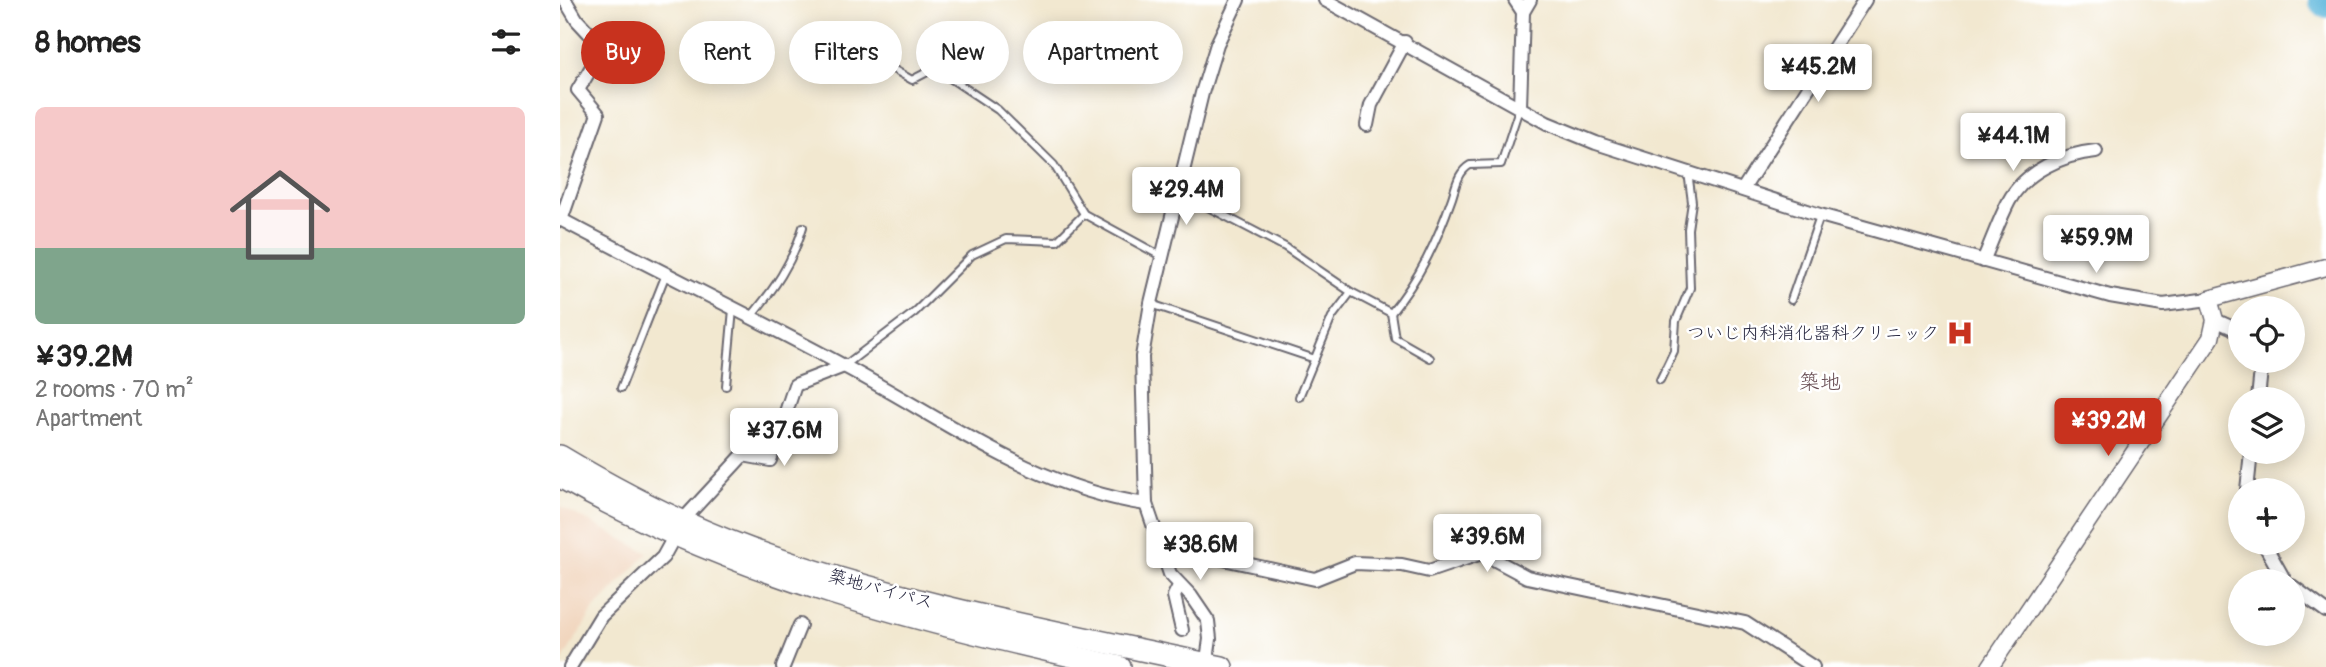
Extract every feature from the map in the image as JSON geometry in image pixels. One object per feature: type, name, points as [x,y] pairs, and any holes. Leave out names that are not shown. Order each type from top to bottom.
[{"type":"highway","name":"築地バイパス","points":[[560,456],[678,529],[748,548],[818,572],[928,601],[1211,666]]},
{"type":"highway","name":"築地バイパス","points":[[560,477],[821,592],[949,627],[1120,667]]},
{"type":"street","points":[[565,0],[577,20],[603,48],[578,90],[598,114],[560,219],[844,366],[1045,478],[1104,498],[1146,504]]},
{"type":"street","points":[[1211,666],[1208,621],[1191,596],[1170,575],[1146,504],[1142,357],[1151,303],[1205,81],[1217,44],[1238,0]]},
{"type":"street","points":[[1325,0],[1568,133],[1821,215],[1983,261],[2147,303],[2209,299],[2326,267]]},
{"type":"street","points":[[1515,0],[1523,12]]},
{"type":"street","points":[[1520,107],[1523,12],[1530,0]]},
{"type":"street","points":[[1743,189],[1865,0]]},
{"type":"street","points":[[1367,125],[1371,105],[1405,42]]},
{"type":"street","points":[[1983,261],[2010,199],[2042,167],[2081,152],[2096,151]]},
{"type":"street","points":[[1990,667],[2211,338],[2215,320],[2209,299]]},
{"type":"street","points":[[2215,320],[2228,326]]},
{"type":"street","points":[[570,667],[601,616],[663,557],[678,529],[743,455],[770,460],[795,385],[844,366]]},
{"type":"street","points":[[1162,551],[1205,555],[1315,579],[1355,563],[1402,565],[1429,571],[1482,553],[1527,577],[1745,623],[1813,667]]},
{"type":"street","points":[[1179,586],[1174,596],[1182,630]]},
{"type":"street","points":[[2305,596],[2326,611]]},
{"type":"street","points":[[783,667],[800,625]]},
{"type":"lane","points":[[902,74],[912,80],[935,68],[998,110],[1054,165],[1084,214],[1162,256]]},
{"type":"lane","points":[[1430,358],[1395,338],[1391,313],[1413,287],[1435,244],[1458,177],[1469,165],[1501,164],[1520,107]]},
{"type":"lane","points":[[1660,380],[1674,351],[1676,321],[1690,288],[1688,229],[1692,202],[1688,172]]},
{"type":"lane","points":[[1177,191],[1285,247],[1351,292],[1391,313]]},
{"type":"lane","points":[[844,366],[915,312],[972,255],[1006,239],[1057,241],[1084,214]]},
{"type":"lane","points":[[1791,300],[1821,215]]},
{"type":"lane","points":[[750,318],[775,288],[794,257],[803,227]]},
{"type":"lane","points":[[621,387],[666,274]]},
{"type":"lane","points":[[1299,397],[1332,317],[1351,292]]},
{"type":"lane","points":[[1151,303],[1315,359]]},
{"type":"lane","points":[[726,386],[733,309]]},
{"type":"shaded area","points":[[560,506],[648,553],[594,609],[560,664]]},
{"type":"waterway","points":[[2321,0],[2326,5]]},
{"type":"place","name":"ついじ内科消化器科クリニック","points":[[1960,333]]},
{"type":"district","name":"築地","points":[[1820,382]]}]
